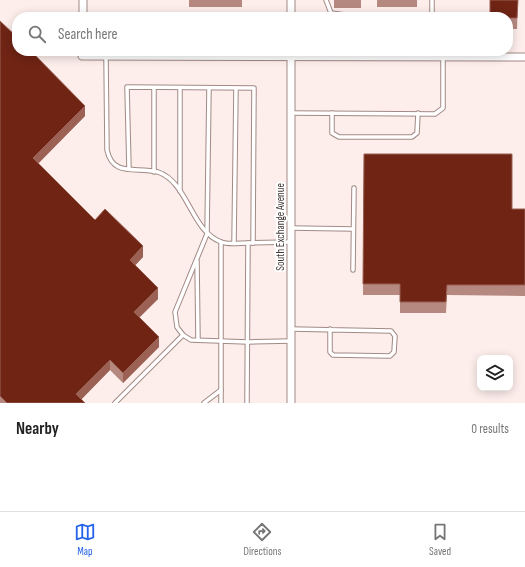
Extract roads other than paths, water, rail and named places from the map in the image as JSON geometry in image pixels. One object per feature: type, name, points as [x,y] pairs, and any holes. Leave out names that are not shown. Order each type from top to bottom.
[{"type":"street","points":[[83,0],[83,12]]},
{"type":"street","points":[[291,0],[291,12]]},
{"type":"street","name":"South Exchange Avenue","points":[[291,56],[291,403]]},
{"type":"street","points":[[439,56],[525,57]]},
{"type":"lane","points":[[326,0],[330,12]]},
{"type":"lane","points":[[432,0],[432,12]]},
{"type":"lane","points":[[106,56],[107,150],[109,158],[114,166],[122,169],[145,169],[160,173],[173,181],[207,234],[221,242],[291,242]]},
{"type":"lane","points":[[291,113],[434,114],[443,108],[443,57]]},
{"type":"lane","points":[[129,169],[127,88],[254,88],[253,243]]},
{"type":"lane","points":[[154,88],[154,172]]},
{"type":"lane","points":[[180,88],[180,192]]},
{"type":"lane","points":[[209,88],[207,234],[175,312],[177,327],[183,335],[191,340],[248,342],[291,341]]},
{"type":"lane","points":[[234,243],[236,88]]},
{"type":"lane","points":[[332,113],[332,133],[339,137],[412,137],[417,133],[418,113]]},
{"type":"lane","points":[[353,270],[354,188]]},
{"type":"lane","points":[[291,228],[353,230]]},
{"type":"lane","points":[[221,242],[221,403]]},
{"type":"lane","points":[[247,403],[248,243]]},
{"type":"lane","points":[[197,258],[198,340]]},
{"type":"lane","points":[[291,329],[330,329],[391,330],[395,336],[394,352],[390,356],[333,356],[330,352],[330,329]]},
{"type":"lane","points":[[115,403],[183,335]]},
{"type":"lane","points":[[204,403],[221,390]]}]
